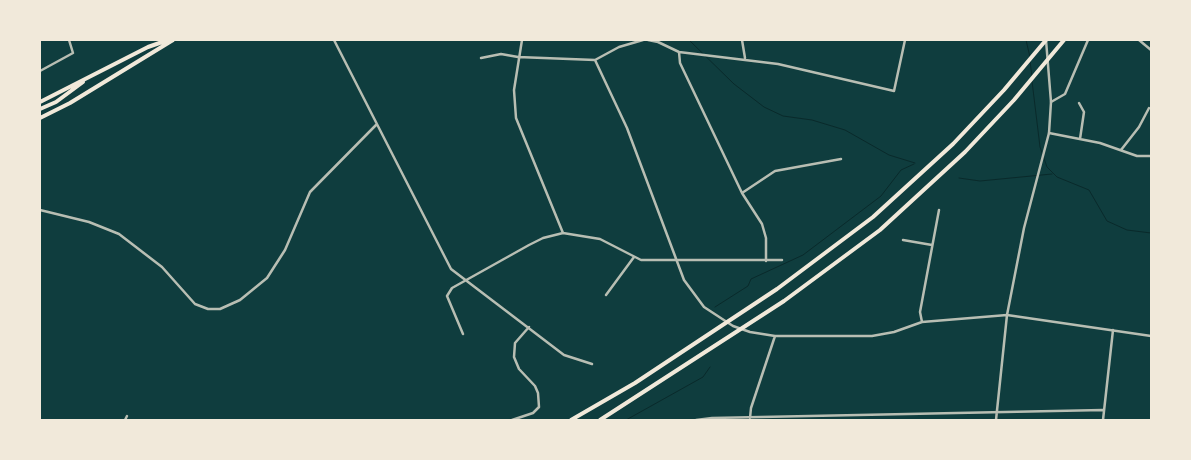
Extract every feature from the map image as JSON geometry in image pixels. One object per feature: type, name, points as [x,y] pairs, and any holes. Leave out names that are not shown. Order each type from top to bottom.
[{"type":"main road","points":[[40,100],[148,47],[168,40]]},
{"type":"main road","points":[[40,119],[152,55],[173,40]]},
{"type":"main road","points":[[571,420],[613,397],[711,333],[840,244],[900,194],[980,117],[1046,40]]},
{"type":"main road","points":[[600,420],[755,320],[833,266],[901,212],[965,152],[1033,78],[1064,40]]},
{"type":"main road","points":[[40,110],[69,94],[86,79]]},
{"type":"street","points":[[40,71],[73,53],[69,40]]},
{"type":"street","points":[[334,40],[451,269],[564,355],[592,364]]},
{"type":"street","points":[[522,40],[514,90],[516,118],[564,233]]},
{"type":"street","points":[[481,58],[501,54],[518,57],[595,60],[619,47],[643,40]]},
{"type":"street","points":[[648,40],[658,41],[679,52],[778,64],[894,91],[905,40]]},
{"type":"street","points":[[742,40],[745,59]]},
{"type":"street","points":[[996,420],[1007,315],[1024,228],[1049,133],[1051,102],[1046,40]]},
{"type":"street","points":[[1051,102],[1066,94],[1088,40]]},
{"type":"street","points":[[1138,40],[1151,50]]},
{"type":"street","points":[[679,52],[680,63],[742,193],[764,231],[766,261]]},
{"type":"street","points":[[595,60],[627,128],[676,260],[694,296],[716,316],[733,326],[750,332],[775,336],[872,336],[894,332],[922,322],[1007,315],[1151,336]]},
{"type":"street","points":[[1079,103],[1084,112],[1080,139]]},
{"type":"street","points":[[1121,150],[1139,127],[1149,108]]},
{"type":"street","points":[[40,210],[89,222],[119,234],[162,267],[195,304],[208,309],[220,309],[240,300],[267,278],[285,250],[310,192],[376,125]]},
{"type":"street","points":[[1049,133],[1100,142],[1137,156],[1151,156]]},
{"type":"street","points":[[742,193],[775,171],[841,159]]},
{"type":"street","points":[[922,322],[920,312],[940,210]]},
{"type":"street","points":[[463,334],[447,296],[452,288],[529,244],[543,238],[564,233],[600,239],[640,260],[782,260]]},
{"type":"street","points":[[903,240],[932,244]]},
{"type":"street","points":[[606,295],[634,257]]},
{"type":"street","points":[[512,420],[533,413],[538,407],[538,393],[535,386],[519,369],[514,357],[515,343],[529,327]]},
{"type":"street","points":[[1103,420],[1113,330]]},
{"type":"street","points":[[750,418],[751,408],[775,336]]},
{"type":"street","points":[[697,420],[1103,410]]},
{"type":"street","points":[[125,420],[127,416]]},
{"type":"waterway","points":[[689,40],[734,84],[764,107],[783,116],[812,120],[845,130],[889,155],[915,163]]},
{"type":"waterway","points":[[1026,40],[1030,57]]},
{"type":"waterway","points":[[1030,61],[1032,77]]},
{"type":"waterway","points":[[1032,81],[1040,147],[1047,167],[1057,177],[1089,190],[1107,221],[1127,230],[1151,233]]},
{"type":"waterway","points":[[715,307],[748,286],[751,279],[803,255],[881,196],[901,170],[914,164]]},
{"type":"waterway","points":[[959,178],[980,181],[1052,174]]},
{"type":"waterway","points":[[626,420],[703,377],[710,367]]}]
